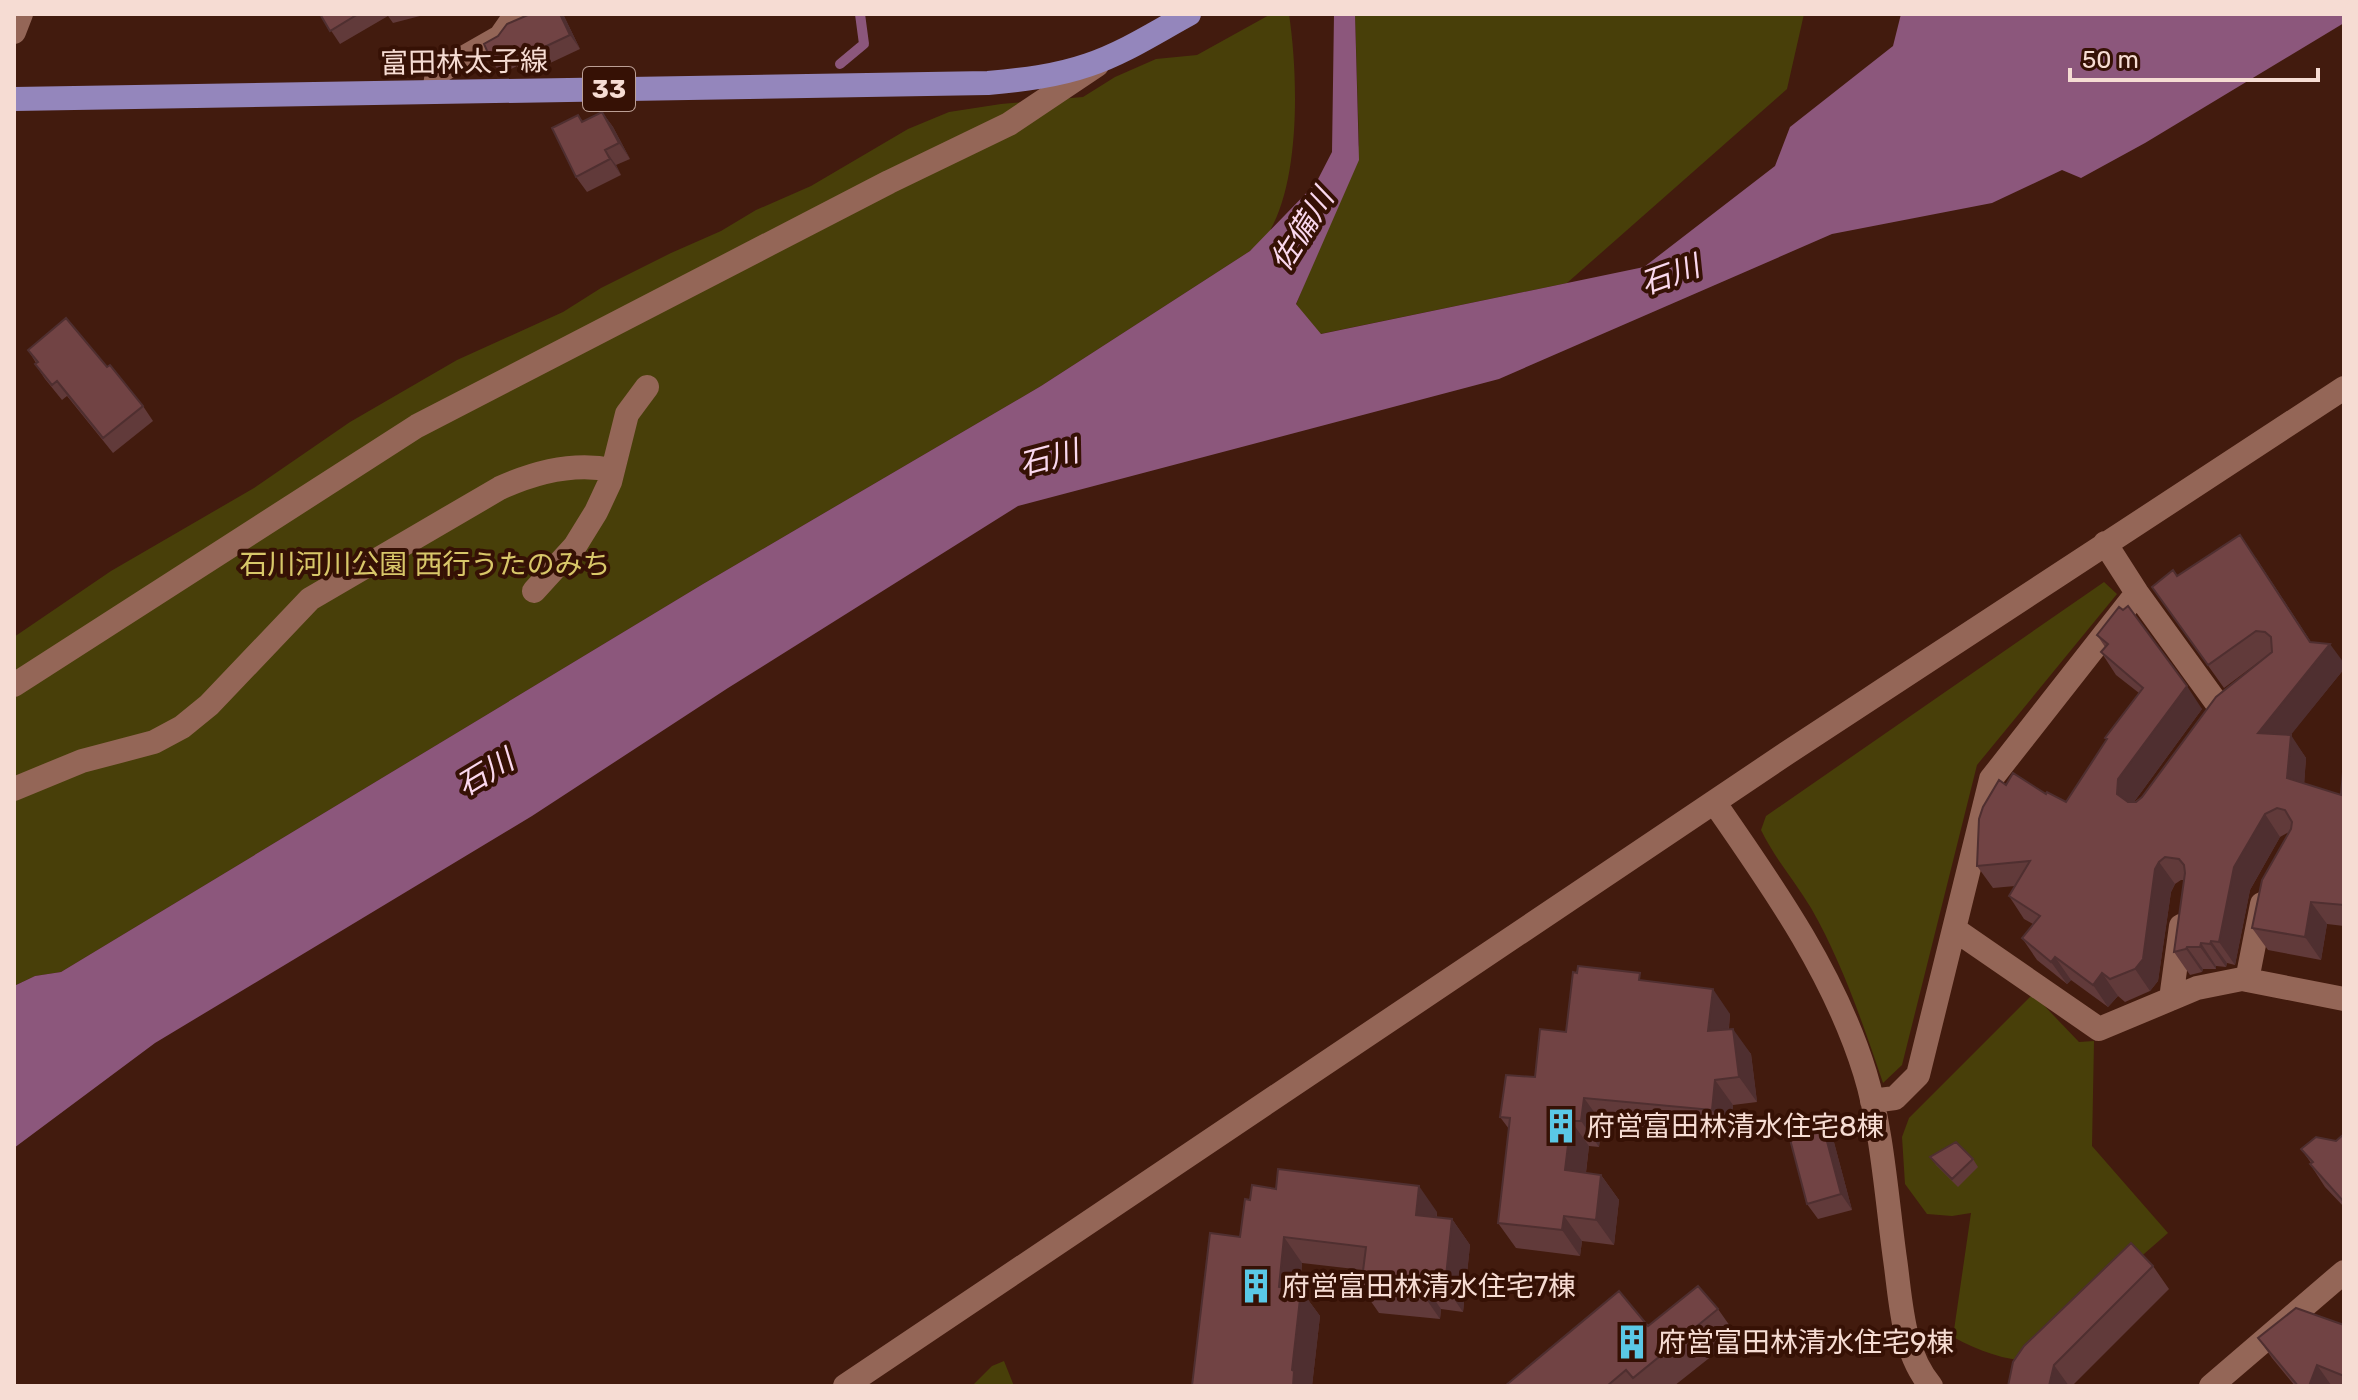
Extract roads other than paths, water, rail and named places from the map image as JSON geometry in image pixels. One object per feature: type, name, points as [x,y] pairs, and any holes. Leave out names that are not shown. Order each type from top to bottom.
[{"type":"main road","name":"富田林太子線","points":[[14,99],[988,83],[1053,75],[1109,57],[1189,14]]},
{"type":"street","points":[[14,32],[21,14]]},
{"type":"street","points":[[434,92],[437,73],[500,37],[516,14]]},
{"type":"street","points":[[14,685],[417,426],[889,182],[1009,124],[1109,57]]},
{"type":"street","points":[[534,591],[575,546],[596,512],[610,482],[627,414],[647,387]]},
{"type":"street","points":[[845,1386],[1714,802],[2344,388]]},
{"type":"street","points":[[14,789],[82,761],[154,742],[182,727],[209,705],[310,599],[500,488],[527,476],[566,469],[592,465],[612,470]]},
{"type":"street","points":[[2105,543],[2216,716],[2242,693]]},
{"type":"street","points":[[1872,1101],[1895,1098],[1918,1075],[1991,779],[2137,593]]},
{"type":"street","points":[[1714,802],[1808,943],[1848,1024],[1872,1101],[1905,1329],[1923,1377],[1931,1386]]},
{"type":"street","points":[[2247,980],[2263,897],[2270,884]]},
{"type":"street","points":[[2171,999],[2184,909]]},
{"type":"street","points":[[1954,929],[2099,1029],[2197,988],[2247,980],[2344,999]]},
{"type":"street","points":[[2211,1386],[2344,1272]]},
{"type":"water","points":[[1334,14],[1355,14],[1359,160],[1296,304],[1321,334],[1644,267],[1775,166],[1790,127],[1893,46],[1901,14],[2344,14],[2344,23],[2081,178],[2062,170],[1992,203],[1832,234],[1499,379],[1018,506],[728,688],[532,816],[155,1043],[14,1148],[14,986],[35,976],[61,972],[703,584],[1041,386],[1250,251],[1316,183],[1332,152]]},
{"type":"waterway","points":[[840,64],[864,44],[860,14]]},
{"type":"place","name":"府営富田林清水住宅8棟","points":[[1561,1126]]},
{"type":"place","name":"府営富田林清水住宅7棟","points":[[1256,1286]]},
{"type":"place","name":"府営富田林清水住宅9棟","points":[[1632,1342]]},
{"type":"water label","name":"佐備川","points":[[1302,230]]},
{"type":"water label","name":"石川","points":[[1670,275]]},
{"type":"water label","name":"石川","points":[[1049,458]]},
{"type":"water label","name":"石川","points":[[485,773]]},
{"type":"park label","name":"石川河川公園 西行うたのみち","points":[[425,564]]}]
